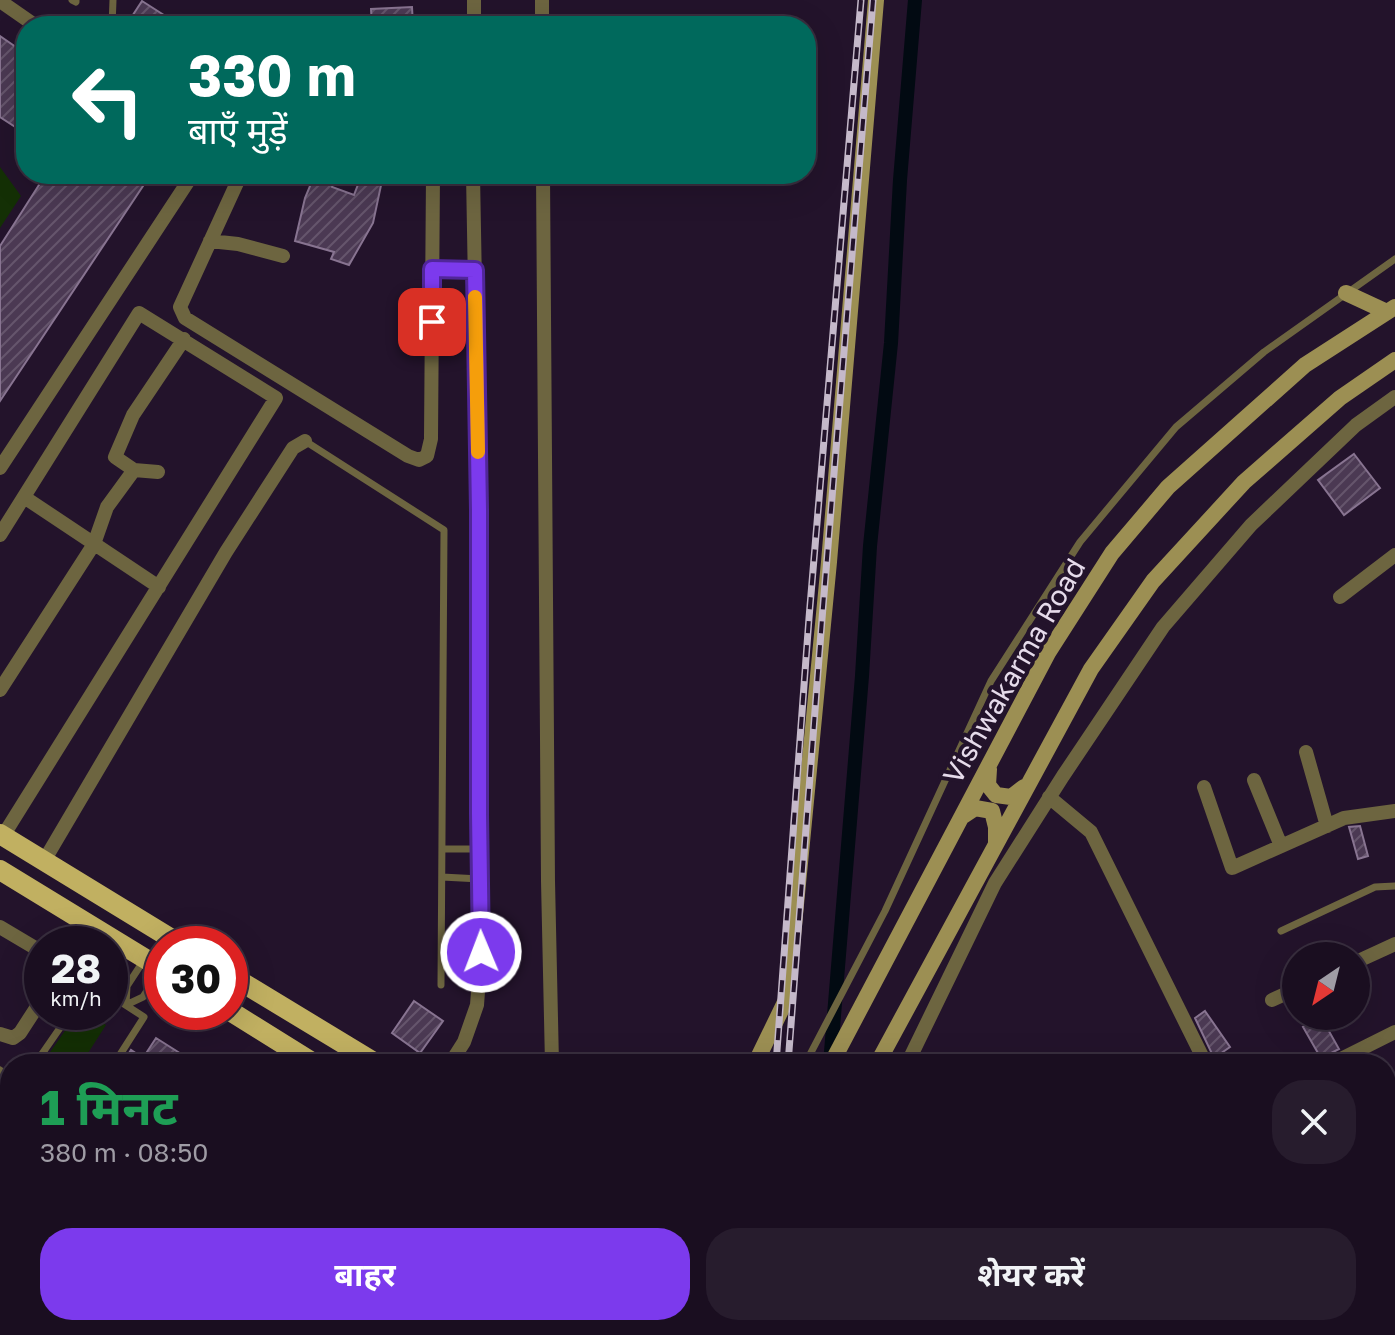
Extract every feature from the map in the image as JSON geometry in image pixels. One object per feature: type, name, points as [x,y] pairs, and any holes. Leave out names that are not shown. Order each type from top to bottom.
[{"type":"main road","points":[[760,1054],[787,998],[789,983],[876,0]]},
{"type":"main road","points":[[1346,293],[1391,310]]},
{"type":"main road","name":"Vishwakarma Road","points":[[836,1054],[1048,653],[1112,553],[1168,487],[1305,365],[1391,310]]},
{"type":"main road","points":[[888,1054],[1028,783],[1091,669],[1153,581],[1244,482],[1340,398],[1395,360]]},
{"type":"main road","points":[[990,764],[988,785],[996,795],[1011,797],[1028,783]]},
{"type":"main road","points":[[962,817],[975,808],[992,811],[996,844]]},
{"type":"main road","points":[[2,835],[151,926]]},
{"type":"main road","points":[[0,870],[144,958]]},
{"type":"main road","points":[[248,986],[360,1054]]},
{"type":"main road","points":[[248,993],[258,992]]},
{"type":"main road","points":[[248,1022],[299,1054]]},
{"type":"street","points":[[0,1],[22,16]]},
{"type":"street","points":[[0,468],[186,184]]},
{"type":"street","points":[[236,184],[180,307],[185,318],[419,460],[427,456],[431,439],[433,184]]},
{"type":"street","points":[[456,1054],[477,1005],[481,952],[479,510],[473,184]]},
{"type":"street","points":[[543,184],[552,1054]]},
{"type":"street","points":[[210,241],[238,244],[283,256]]},
{"type":"street","points":[[432,269],[475,270]]},
{"type":"street","points":[[0,535],[139,313],[276,398],[2,835]]},
{"type":"street","points":[[158,472],[134,470],[115,457],[133,415],[184,339]]},
{"type":"street","points":[[912,1054],[995,883],[1163,627],[1251,525],[1356,425],[1395,397]]},
{"type":"street","points":[[44,861],[226,552],[293,448],[305,441]]},
{"type":"street","points":[[0,690],[94,544],[107,507],[134,470]]},
{"type":"street","points":[[24,497],[159,587]]},
{"type":"street","points":[[1340,597],[1395,555]]},
{"type":"street","points":[[1306,752],[1327,826]]},
{"type":"street","points":[[1254,780],[1281,846]]},
{"type":"street","points":[[1204,787],[1232,868],[1344,818],[1395,811]]},
{"type":"street","points":[[1049,797],[1091,832],[1201,1054]]},
{"type":"street","points":[[78,926],[82,920]]},
{"type":"street","points":[[0,927],[24,941]]},
{"type":"street","points":[[1370,956],[1395,944]]},
{"type":"street","points":[[1272,1000],[1282,995]]},
{"type":"street","points":[[0,1034],[13,1038],[24,1027]]},
{"type":"street","points":[[1351,1054],[1395,1032]]},
{"type":"lane","points":[[810,1054],[885,911],[991,681],[1080,542],[1176,427],[1264,352],[1395,259]]},
{"type":"lane","points":[[305,441],[444,530],[441,985]]},
{"type":"lane","points":[[442,849],[480,849]]},
{"type":"lane","points":[[442,877],[480,879]]},
{"type":"lane","points":[[1281,931],[1375,887],[1395,886]]},
{"type":"lane","points":[[120,1054],[144,1017],[128,1006]]},
{"type":"lane","points":[[42,1054],[59,1030]]},
{"type":"green space","points":[[0,167],[21,196],[0,228]]},
{"type":"green space","points":[[65,1030],[103,1030],[87,1054],[49,1054]]},
{"type":"building","points":[[142,1],[165,16],[132,16]]},
{"type":"building","points":[[412,7],[412,16],[371,16],[371,9]]},
{"type":"building","points":[[0,36],[16,47],[16,127],[0,117]]},
{"type":"building","points":[[40,184],[144,184],[0,401],[0,246]]},
{"type":"building","points":[[311,184],[333,184],[332,187],[354,195],[358,184],[381,184],[373,223],[349,265],[331,259],[334,252],[295,241]]},
{"type":"building","points":[[1354,454],[1380,488],[1344,515],[1318,480]]},
{"type":"building","points":[[1360,826],[1368,856],[1358,859],[1349,827]]},
{"type":"building","points":[[414,1001],[443,1021],[420,1053],[392,1033]]},
{"type":"building","points":[[1205,1011],[1230,1047],[1220,1054],[1212,1054],[1195,1018]]},
{"type":"building","points":[[1305,1030],[1328,1030],[1339,1049],[1329,1054],[1319,1054]]},
{"type":"building","points":[[156,1038],[181,1054],[146,1054]]},
{"type":"waterway","points":[[831,1054],[870,546],[891,343],[915,0]]},
{"type":"railway","points":[[777,1054],[809,618],[861,0]]},
{"type":"railway","points":[[789,1054],[873,0]]},
{"type":"slow traffic","points":[[475,297],[478,452]]},
{"type":"route","points":[[432,322],[432,269],[475,270],[481,952]]}]
